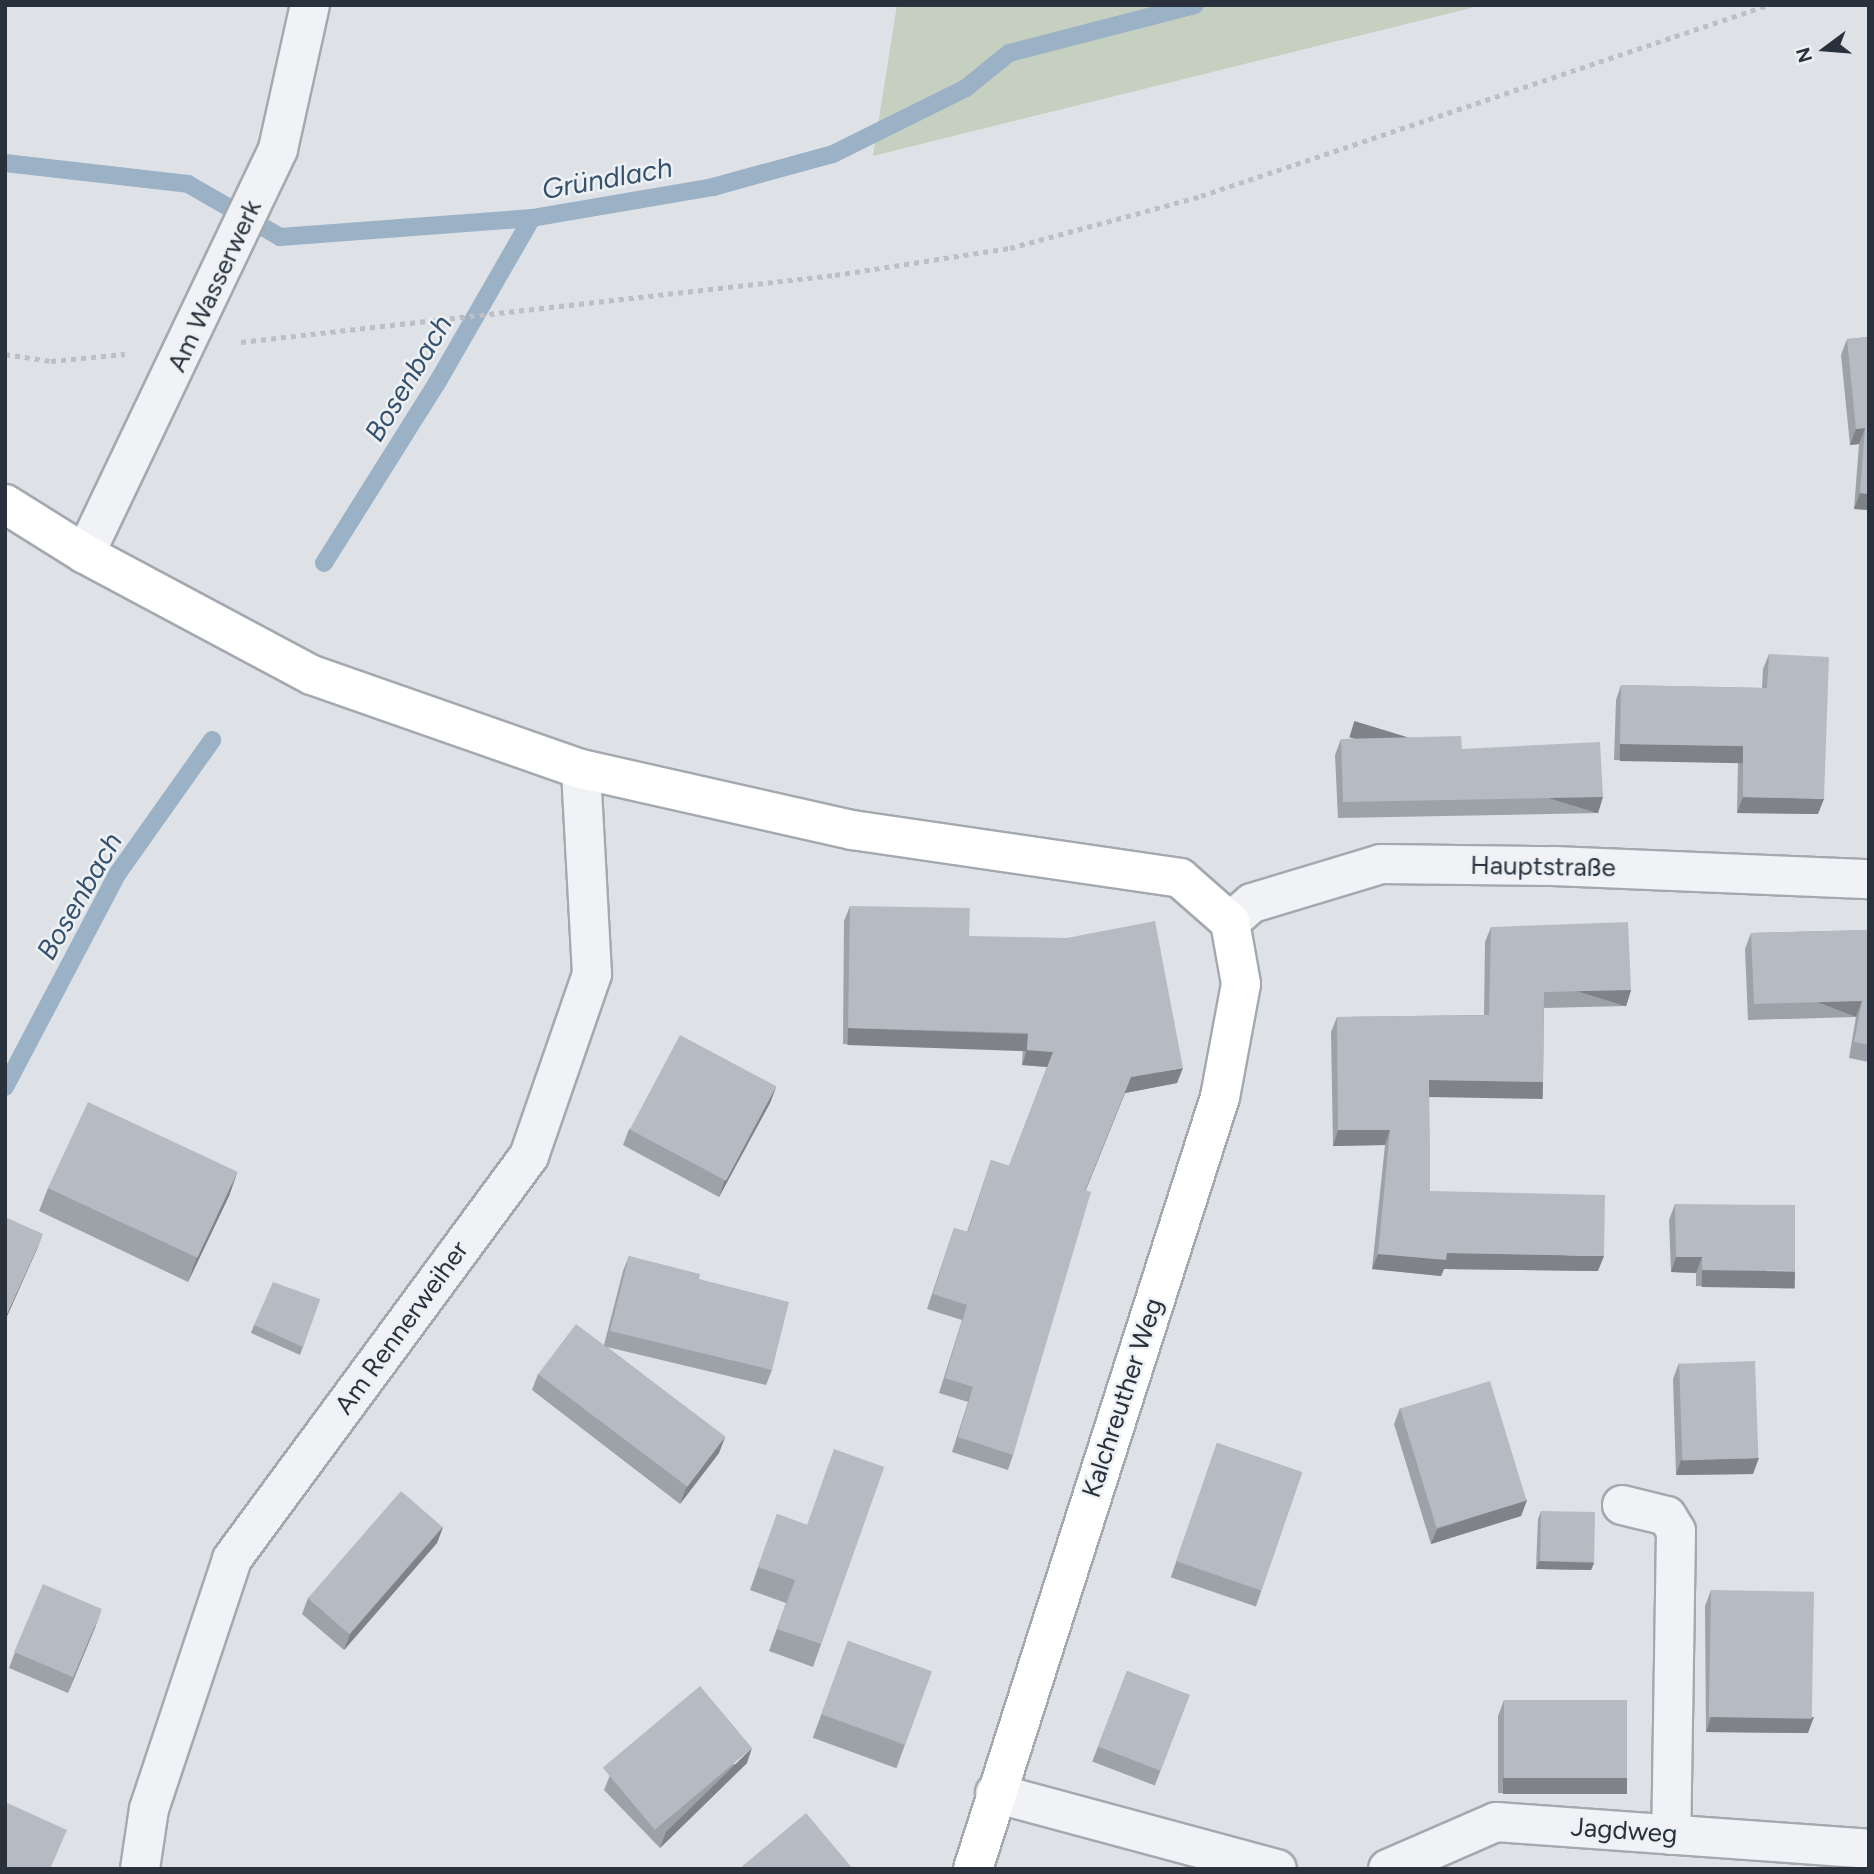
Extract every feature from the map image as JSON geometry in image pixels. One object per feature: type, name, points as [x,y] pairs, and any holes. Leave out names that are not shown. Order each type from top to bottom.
[{"type":"main road","points":[[5,504],[85,554],[312,676],[581,769],[852,830],[1180,878],[1230,922]]},
{"type":"main road","name":"Kalchreuther Weg","points":[[973,1869],[995,1793],[1220,1097],[1241,984],[1230,922]]},
{"type":"street","name":"Am Wasserwerk","points":[[85,554],[278,149],[310,5]]},
{"type":"street","name":"Am Rennerweiher","points":[[140,1869],[149,1809],[232,1559],[529,1156],[592,975],[581,769]]},
{"type":"street","name":"Hauptstraße","points":[[1230,922],[1252,903],[1381,864],[1555,866],[1869,879]]},
{"type":"street","points":[[1622,1505],[1667,1517],[1676,1531],[1671,1835]]},
{"type":"street","points":[[995,1793],[1277,1869]]},
{"type":"street","name":"Jagdweg","points":[[1388,1869],[1496,1822],[1869,1849]]},
{"type":"path","points":[[454,318],[835,275],[1010,248],[1201,196],[1768,5]]},
{"type":"green space","points":[[897,5],[1483,5],[873,156]]},
{"type":"building","points":[[1869,337],[1869,494],[1860,493],[1865,428],[1856,429],[1847,339]]},
{"type":"building","points":[[1769,654],[1829,657],[1824,799],[1743,797],[1743,746],[1620,744],[1621,685],[1767,688]]},
{"type":"building","points":[[1461,736],[1462,749],[1600,742],[1603,797],[1343,802],[1341,739]]},
{"type":"building","points":[[850,906],[970,908],[969,936],[1067,938],[1155,921],[1183,1068],[1131,1077],[1085,1190],[1091,1192],[1013,1455],[958,1437],[973,1387],[945,1378],[967,1305],[933,1294],[954,1228],[968,1232],[991,1160],[1009,1166],[1053,1052],[1027,1050],[1028,1033],[848,1028]]},
{"type":"building","points":[[1628,922],[1631,990],[1544,992],[1543,1082],[1429,1080],[1430,1191],[1605,1195],[1604,1256],[1447,1253],[1446,1260],[1378,1254],[1390,1130],[1338,1130],[1337,1017],[1489,1015],[1491,927]]},
{"type":"building","points":[[1869,930],[1869,1045],[1854,1042],[1862,1001],[1754,1004],[1751,933]]},
{"type":"building","points":[[680,1035],[776,1086],[726,1181],[630,1129]]},
{"type":"building","points":[[88,1102],[238,1172],[197,1258],[48,1188]]},
{"type":"building","points":[[1675,1204],[1795,1205],[1795,1271],[1702,1270],[1702,1257],[1676,1257]]},
{"type":"building","points":[[5,1217],[43,1234],[5,1318]]},
{"type":"building","points":[[629,1256],[700,1274],[699,1279],[789,1302],[772,1370],[610,1331]]},
{"type":"building","points":[[273,1282],[320,1299],[303,1347],[254,1325]]},
{"type":"building","points":[[576,1324],[725,1437],[687,1487],[538,1374]]},
{"type":"building","points":[[1755,1361],[1758,1458],[1682,1461],[1679,1364]]},
{"type":"building","points":[[1490,1381],[1527,1501],[1437,1528],[1400,1408]]},
{"type":"building","points":[[1217,1443],[1302,1472],[1261,1590],[1176,1561]]},
{"type":"building","points":[[834,1449],[884,1467],[821,1644],[777,1629],[795,1580],[758,1567],[777,1514],[807,1525]]},
{"type":"building","points":[[401,1491],[443,1527],[349,1634],[308,1598]]},
{"type":"building","points":[[1541,1511],[1595,1512],[1594,1562],[1540,1561]]},
{"type":"building","points":[[43,1584],[102,1609],[73,1677],[14,1652]]},
{"type":"building","points":[[1711,1590],[1814,1592],[1812,1719],[1709,1717]]},
{"type":"building","points":[[848,1641],[932,1671],[905,1745],[821,1714]]},
{"type":"building","points":[[1127,1671],[1190,1695],[1161,1771],[1098,1747]]},
{"type":"building","points":[[700,1686],[752,1748],[655,1830],[603,1768]]},
{"type":"building","points":[[1504,1700],[1627,1700],[1627,1778],[1504,1778]]},
{"type":"building","points":[[5,1802],[67,1830],[50,1869],[5,1869]]},
{"type":"building","points":[[806,1813],[853,1869],[739,1869]]},
{"type":"waterway","name":"Gründlach","points":[[5,163],[188,184],[280,237],[532,218],[713,187],[833,154],[966,88],[1009,53],[1195,5]]},
{"type":"waterway","name":"Bosenbach","points":[[324,563],[437,383],[532,218]]},
{"type":"waterway","name":"Bosenbach","points":[[5,1087],[118,873],[212,740]]}]
